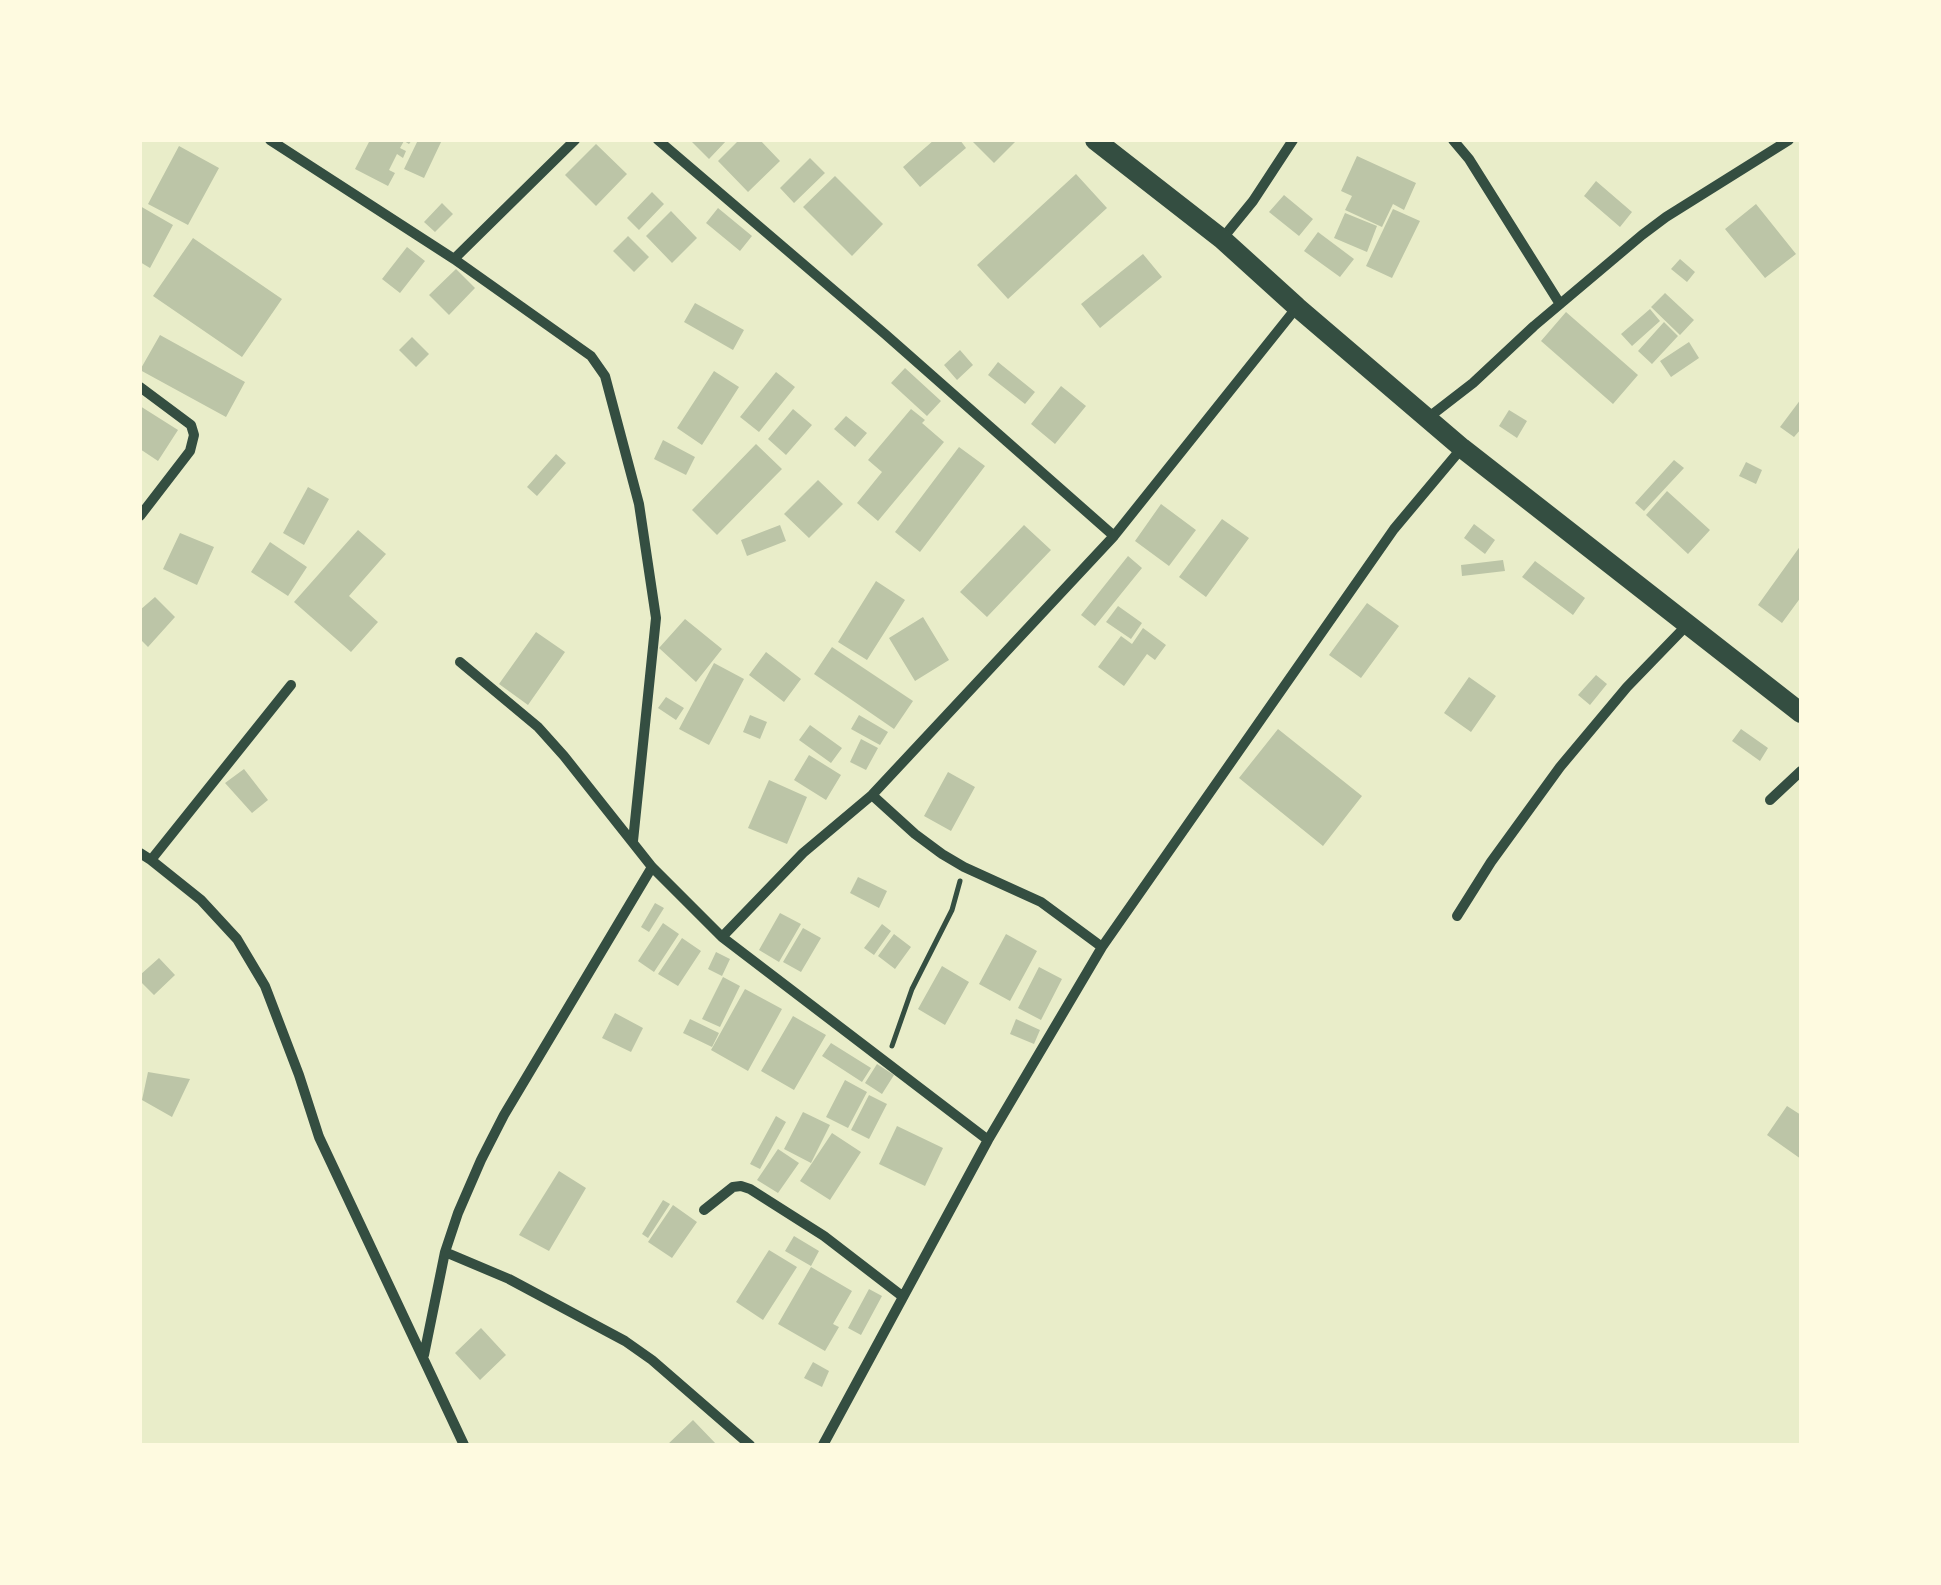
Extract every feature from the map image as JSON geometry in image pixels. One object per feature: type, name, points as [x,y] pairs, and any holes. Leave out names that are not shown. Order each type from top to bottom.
[{"type":"main road","points":[[1095,140],[1222,238],[1462,448],[1801,713]]},
{"type":"street","points":[[270,140],[454,259],[591,356],[605,376],[639,504],[656,618],[633,841]]},
{"type":"street","points":[[454,259],[575,140]]},
{"type":"street","points":[[658,140],[1114,536]]},
{"type":"street","points":[[1222,238],[1294,140]]},
{"type":"street","points":[[1454,140],[1560,304]]},
{"type":"street","points":[[1429,418],[1666,217],[1789,140]]},
{"type":"street","points":[[722,937],[803,853],[872,795],[1114,536],[1298,307]]},
{"type":"street","points":[[140,387],[191,425],[194,435],[190,451],[140,516]]},
{"type":"street","points":[[824,1445],[988,1140],[1102,946],[1394,528],[1462,448]]},
{"type":"street","points":[[1457,916],[1560,767],[1627,687],[1689,624]]},
{"type":"street","points":[[460,662],[538,727],[652,866],[722,937],[988,1140]]},
{"type":"street","points":[[151,860],[292,685]]},
{"type":"street","points":[[1770,800],[1801,771]]},
{"type":"street","points":[[872,795],[915,834],[964,866],[1040,902],[1102,946]]},
{"type":"street","points":[[140,854],[200,900],[236,939],[259,974],[299,1075],[318,1137],[464,1445]]},
{"type":"street","points":[[424,1357],[445,1252],[458,1213],[504,1115],[652,866]]},
{"type":"street","points":[[704,1210],[733,1187],[750,1189],[824,1236],[902,1296]]},
{"type":"street","points":[[445,1252],[509,1280],[625,1341],[750,1445]]},
{"type":"path","points":[[886,1063],[912,989],[952,910],[964,866]]},
{"type":"building","points":[[370,140],[412,140],[409,144],[404,141],[400,148],[406,151],[403,158],[397,154],[389,170],[395,173],[388,186],[355,169]]},
{"type":"building","points":[[418,140],[442,140],[424,178],[404,169]]},
{"type":"building","points":[[690,140],[727,140],[709,159]]},
{"type":"building","points":[[739,140],[760,140],[780,161],[748,192],[718,161]]},
{"type":"building","points":[[934,140],[960,140],[966,148],[920,187],[903,167]]},
{"type":"building","points":[[971,140],[1017,140],[994,163]]},
{"type":"building","points":[[596,144],[627,174],[596,206],[565,175]]},
{"type":"building","points":[[179,146],[219,168],[188,225],[148,204]]},
{"type":"building","points":[[1357,156],[1416,183],[1404,210],[1393,204],[1382,227],[1345,210],[1352,196],[1341,191]]},
{"type":"building","points":[[810,158],[825,173],[794,203],[780,188]]},
{"type":"building","points":[[1076,174],[1107,208],[1008,299],[977,265]]},
{"type":"building","points":[[835,176],[883,224],[852,256],[803,207]]},
{"type":"building","points":[[1596,181],[1632,212],[1620,227],[1584,196]]},
{"type":"building","points":[[652,192],[664,204],[639,230],[627,218]]},
{"type":"building","points":[[1284,195],[1313,219],[1299,236],[1269,212]]},
{"type":"building","points":[[442,203],[453,214],[435,232],[424,222]]},
{"type":"building","points":[[1756,204],[1796,254],[1765,278],[1725,229]]},
{"type":"building","points":[[140,206],[173,225],[150,268],[140,262]]},
{"type":"building","points":[[718,208],[752,236],[740,251],[706,223]]},
{"type":"building","points":[[1393,209],[1420,221],[1392,278],[1366,266]]},
{"type":"building","points":[[671,211],[697,238],[672,263],[646,236]]},
{"type":"building","points":[[1345,213],[1377,226],[1367,252],[1334,238]]},
{"type":"building","points":[[1318,232],[1354,259],[1340,277],[1304,251]]},
{"type":"building","points":[[628,236],[649,257],[634,272],[613,251]]},
{"type":"building","points":[[193,238],[282,299],[242,357],[153,296]]},
{"type":"building","points":[[407,247],[425,261],[400,293],[382,279]]},
{"type":"building","points":[[1143,254],[1162,277],[1100,328],[1081,304]]},
{"type":"building","points":[[1680,259],[1695,272],[1687,282],[1671,269]]},
{"type":"building","points":[[456,269],[475,288],[449,315],[429,295]]},
{"type":"building","points":[[1665,293],[1694,320],[1680,335],[1651,307]]},
{"type":"building","points":[[695,303],[744,330],[733,350],[684,322]]},
{"type":"building","points":[[1650,309],[1660,321],[1632,346],[1621,334]]},
{"type":"building","points":[[1566,312],[1638,375],[1613,404],[1541,341]]},
{"type":"building","points":[[1664,322],[1678,336],[1652,364],[1638,351]]},
{"type":"building","points":[[160,335],[245,382],[226,417],[140,370]]},
{"type":"building","points":[[412,337],[429,354],[416,367],[399,350]]},
{"type":"building","points":[[1689,342],[1699,358],[1671,377],[1660,361]]},
{"type":"building","points":[[960,350],[973,365],[957,380],[944,365]]},
{"type":"building","points":[[998,362],[1035,392],[1025,404],[988,375]]},
{"type":"building","points":[[905,368],[941,401],[927,416],[891,383]]},
{"type":"building","points":[[714,371],[739,387],[702,445],[677,428]]},
{"type":"building","points":[[776,372],[795,387],[759,432],[740,417]]},
{"type":"building","points":[[1061,386],[1086,406],[1055,444],[1031,424]]},
{"type":"building","points":[[1801,399],[1801,429],[1794,437],[1780,427]]},
{"type":"building","points":[[140,406],[178,430],[158,461],[140,449]]},
{"type":"building","points":[[793,409],[812,425],[786,455],[768,439]]},
{"type":"building","points":[[911,409],[944,442],[878,521],[857,503],[882,472],[868,460]]},
{"type":"building","points":[[1509,410],[1527,421],[1517,438],[1499,426]]},
{"type":"building","points":[[846,416],[867,433],[855,447],[834,429]]},
{"type":"building","points":[[663,440],[695,457],[686,475],[654,459]]},
{"type":"building","points":[[756,444],[782,469],[717,535],[692,510]]},
{"type":"building","points":[[959,447],[985,466],[920,552],[895,532]]},
{"type":"building","points":[[556,454],[566,463],[537,496],[527,487]]},
{"type":"building","points":[[1674,460],[1684,468],[1644,511],[1635,503]]},
{"type":"building","points":[[1746,462],[1762,470],[1756,484],[1739,476]]},
{"type":"building","points":[[818,480],[843,504],[809,538],[784,514]]},
{"type":"building","points":[[308,487],[329,499],[304,545],[283,533]]},
{"type":"building","points":[[1667,491],[1710,530],[1688,554],[1646,515]]},
{"type":"building","points":[[1161,504],[1196,530],[1169,566],[1135,541]]},
{"type":"building","points":[[1222,519],[1249,538],[1206,597],[1179,577]]},
{"type":"building","points":[[1474,524],[1495,540],[1485,554],[1464,538]]},
{"type":"building","points":[[780,525],[786,541],[747,556],[741,540]]},
{"type":"building","points":[[1024,525],[1051,550],[987,617],[960,592]]},
{"type":"building","points":[[358,530],[386,554],[349,596],[378,622],[351,652],[294,602]]},
{"type":"building","points":[[180,533],[214,547],[197,585],[163,569]]},
{"type":"building","points":[[270,542],[307,567],[288,596],[251,572]]},
{"type":"building","points":[[1801,545],[1801,597],[1782,623],[1758,605]]},
{"type":"building","points":[[1128,556],[1142,568],[1095,626],[1081,615]]},
{"type":"building","points":[[1503,560],[1505,571],[1462,576],[1461,565]]},
{"type":"building","points":[[1535,561],[1585,598],[1573,615],[1522,577]]},
{"type":"building","points":[[876,581],[905,600],[867,660],[838,642]]},
{"type":"building","points":[[155,597],[175,617],[148,647],[140,639],[140,610]]},
{"type":"building","points":[[1367,603],[1399,626],[1361,678],[1329,655]]},
{"type":"building","points":[[1118,606],[1142,623],[1131,639],[1106,622]]},
{"type":"building","points":[[923,617],[949,660],[915,681],[889,638]]},
{"type":"building","points":[[685,619],[722,649],[696,682],[659,648]]},
{"type":"building","points":[[1143,628],[1166,645],[1155,660],[1147,654],[1124,686],[1098,667],[1121,636],[1132,644]]},
{"type":"building","points":[[536,632],[565,652],[528,705],[499,684]]},
{"type":"building","points":[[832,647],[913,701],[894,729],[814,674]]},
{"type":"building","points":[[766,652],[801,679],[784,702],[749,675]]},
{"type":"building","points":[[714,663],[744,679],[709,745],[679,729]]},
{"type":"building","points":[[1596,675],[1607,684],[1590,705],[1578,695]]},
{"type":"building","points":[[1469,677],[1496,696],[1471,732],[1444,713]]},
{"type":"building","points":[[666,697],[684,708],[676,720],[658,708]]},
{"type":"building","points":[[750,715],[767,722],[760,739],[743,732]]},
{"type":"building","points":[[859,715],[888,732],[880,745],[851,729]]},
{"type":"building","points":[[810,725],[842,748],[831,763],[799,740]]},
{"type":"building","points":[[1278,729],[1362,796],[1323,846],[1239,778]]},
{"type":"building","points":[[1741,729],[1768,748],[1760,761],[1732,741]]},
{"type":"building","points":[[861,739],[878,748],[866,770],[850,762]]},
{"type":"building","points":[[809,755],[841,775],[826,800],[794,780]]},
{"type":"building","points":[[244,769],[268,800],[252,813],[225,783]]},
{"type":"building","points":[[948,772],[975,787],[951,831],[924,816]]},
{"type":"building","points":[[769,780],[807,797],[787,844],[748,828]]},
{"type":"building","points":[[858,877],[887,891],[879,908],[850,893]]},
{"type":"building","points":[[655,903],[664,908],[649,932],[641,927]]},
{"type":"building","points":[[780,913],[801,924],[779,962],[759,950]]},
{"type":"building","points":[[663,923],[679,934],[654,972],[638,961]]},
{"type":"building","points":[[882,924],[891,931],[874,955],[864,948]]},
{"type":"building","points":[[803,928],[821,938],[801,972],[783,962]]},
{"type":"building","points":[[894,934],[911,947],[895,969],[878,956]]},
{"type":"building","points":[[1006,934],[1037,951],[1010,1001],[979,984]]},
{"type":"building","points":[[682,938],[701,951],[678,986],[658,974]]},
{"type":"building","points":[[716,952],[730,959],[722,976],[708,969]]},
{"type":"building","points":[[159,958],[175,975],[154,995],[140,981],[140,975]]},
{"type":"building","points":[[942,966],[969,982],[945,1025],[918,1009]]},
{"type":"building","points":[[1039,967],[1062,979],[1041,1020],[1018,1008]]},
{"type":"building","points":[[723,977],[740,986],[720,1027],[702,1019]]},
{"type":"building","points":[[745,989],[782,1009],[748,1071],[711,1050]]},
{"type":"building","points":[[615,1013],[643,1028],[631,1052],[602,1038]]},
{"type":"building","points":[[793,1016],[826,1035],[794,1090],[761,1071]]},
{"type":"building","points":[[690,1019],[719,1033],[712,1047],[683,1033]]},
{"type":"building","points":[[1016,1019],[1040,1030],[1034,1044],[1010,1034]]},
{"type":"building","points":[[831,1043],[871,1068],[862,1082],[822,1056]]},
{"type":"building","points":[[877,1064],[894,1075],[882,1094],[865,1083]]},
{"type":"building","points":[[148,1072],[190,1079],[172,1117],[142,1100]]},
{"type":"building","points":[[845,1080],[867,1092],[848,1128],[826,1117]]},
{"type":"building","points":[[869,1095],[887,1104],[869,1139],[851,1130]]},
{"type":"building","points":[[1787,1106],[1801,1115],[1801,1159],[1767,1135]]},
{"type":"building","points":[[803,1112],[830,1125],[811,1163],[784,1149]]},
{"type":"building","points":[[776,1116],[786,1122],[760,1169],[750,1164]]},
{"type":"building","points":[[897,1126],[943,1148],[925,1186],[879,1164]]},
{"type":"building","points":[[832,1133],[861,1152],[830,1200],[800,1181]]},
{"type":"building","points":[[778,1149],[799,1163],[778,1193],[757,1180]]},
{"type":"building","points":[[559,1171],[586,1188],[549,1251],[519,1235]]},
{"type":"building","points":[[663,1200],[670,1204],[648,1238],[642,1234]]},
{"type":"building","points":[[673,1205],[697,1222],[672,1258],[648,1242]]},
{"type":"building","points":[[794,1236],[819,1251],[811,1266],[785,1251]]},
{"type":"building","points":[[769,1250],[797,1267],[763,1320],[736,1302]]},
{"type":"building","points":[[811,1267],[852,1291],[833,1324],[839,1327],[825,1351],[778,1324]]},
{"type":"building","points":[[869,1289],[882,1296],[861,1335],[848,1328]]},
{"type":"building","points":[[481,1328],[506,1355],[480,1380],[455,1353]]},
{"type":"building","points":[[813,1362],[829,1371],[822,1387],[804,1378]]},
{"type":"building","points":[[693,1420],[717,1445],[667,1445]]}]
